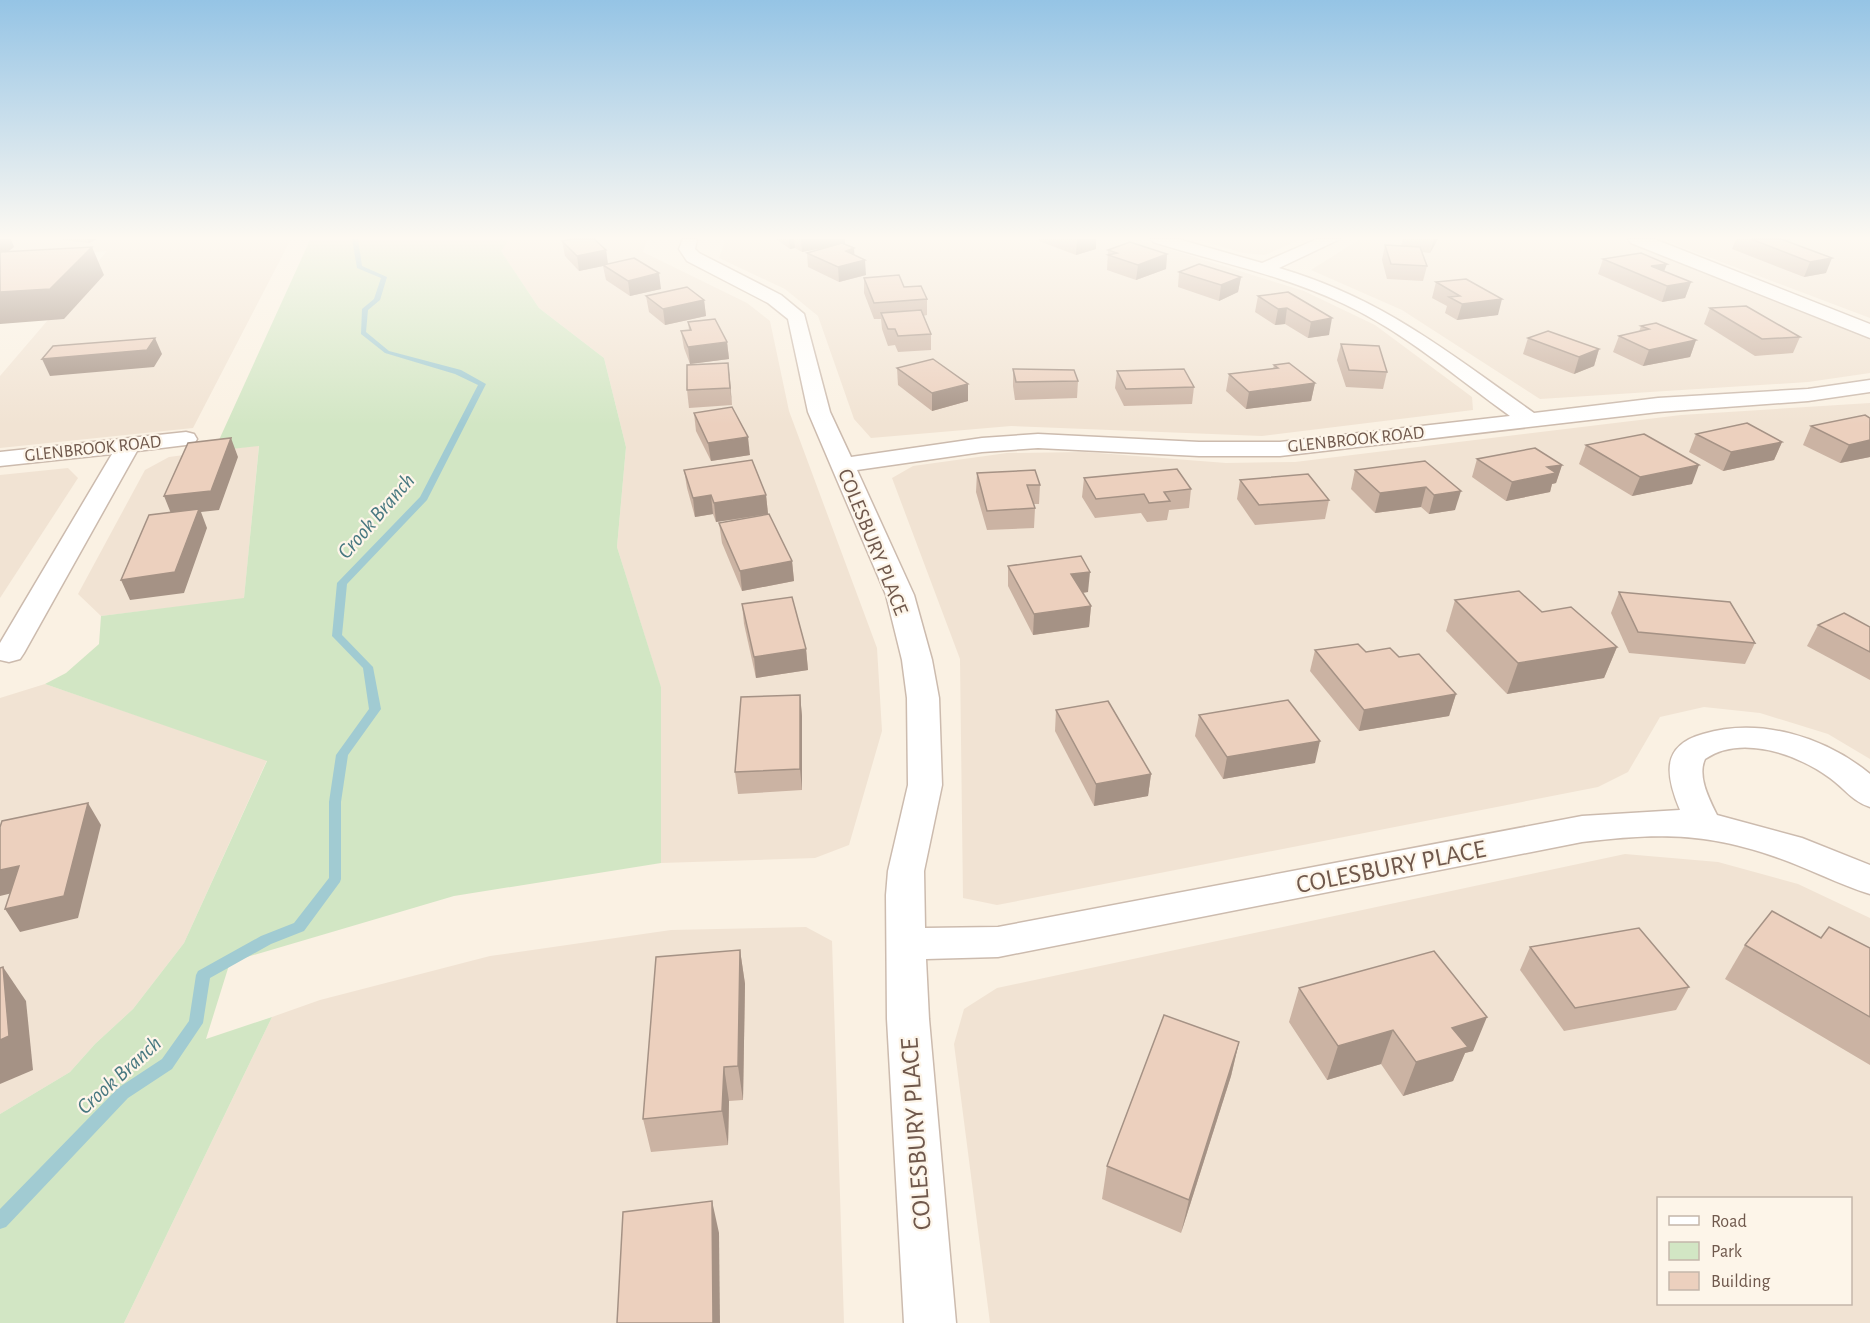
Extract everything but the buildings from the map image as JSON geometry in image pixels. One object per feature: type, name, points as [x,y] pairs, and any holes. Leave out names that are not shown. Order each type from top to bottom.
[{"type":"street","name":"COLESBURY PLACE","points":[[779,301],[790,308],[797,318],[819,412],[900,595],[917,660],[923,698],[925,786],[906,871],[906,944],[908,1019],[930,1323]]},
{"type":"street","points":[[1350,301],[1369,309],[1530,420]]},
{"type":"street","points":[[1792,301],[1870,332]]},
{"type":"street","name":"GLENBROOK ROAD","points":[[842,465],[982,445],[1038,441],[1199,449],[1280,449],[1658,405],[1808,395],[1870,386]]},
{"type":"street","name":"GLENBROOK ROAD","points":[[0,459],[186,439]]},
{"type":"street","points":[[9,653],[128,446]]},
{"type":"street","points":[[1704,825],[1695,806],[1686,769],[1688,758],[1694,749],[1716,739],[1747,737],[1798,748],[1839,768],[1870,795]]},
{"type":"street","name":"COLESBURY PLACE","points":[[906,944],[998,942],[1582,829],[1637,823],[1704,825],[1867,873]]},
{"type":"shaded area","points":[[64,301],[259,301],[193,428],[0,448],[0,376]]},
{"type":"shaded area","points":[[534,301],[742,301],[770,321],[789,411],[877,648],[882,731],[849,845],[815,858],[661,863],[661,688],[617,547],[626,447],[604,358],[539,308]]},
{"type":"shaded area","points":[[799,301],[1324,301],[1375,325],[1472,397],[1473,410],[1262,436],[1011,426],[871,438],[854,419],[818,316]]},
{"type":"shaded area","points":[[1381,301],[1774,301],[1870,340],[1870,373],[1808,382],[1540,399],[1402,310]]},
{"type":"shaded area","points":[[1824,301],[1870,301],[1870,318]]},
{"type":"shaded area","points":[[1870,403],[1870,759],[1828,734],[1760,713],[1704,707],[1660,717],[1628,772],[1598,787],[997,905],[963,898],[960,659],[892,478],[913,466],[1007,453],[1085,452],[1226,463],[1295,462],[1681,415]]},
{"type":"shaded area","points":[[259,445],[244,599],[101,616],[78,594],[145,470],[169,457]]},
{"type":"shaded area","points":[[68,468],[78,478],[0,598],[0,475]]},
{"type":"shaded area","points":[[45,684],[267,760],[184,943],[133,1009],[95,1044],[70,1072],[0,1114],[0,698]]},
{"type":"shaded area","points":[[1625,854],[1718,862],[1798,884],[1870,918],[1870,1323],[990,1323],[954,1044],[964,1009],[997,988]]},
{"type":"shaded area","points":[[806,927],[832,941],[844,1323],[124,1323],[272,1017],[320,1000],[490,956],[671,930]]},
{"type":"green space","points":[[282,301],[534,301],[539,308],[604,358],[626,447],[617,547],[661,687],[661,863],[454,896],[230,962],[206,1039],[272,1017],[124,1323],[0,1323],[0,1114],[70,1072],[95,1044],[133,1009],[184,943],[267,761],[45,684],[66,673],[99,644],[101,616],[244,598],[259,446],[214,451]]},
{"type":"waterway","name":"Crook Branch","points":[[0,1221],[123,1093],[167,1064],[196,1023],[203,975],[266,940],[299,927],[335,879],[335,802],[342,755],[375,709],[368,667],[337,636],[342,583],[424,498],[482,384],[458,372],[387,352],[363,333],[365,309],[376,301]]}]
